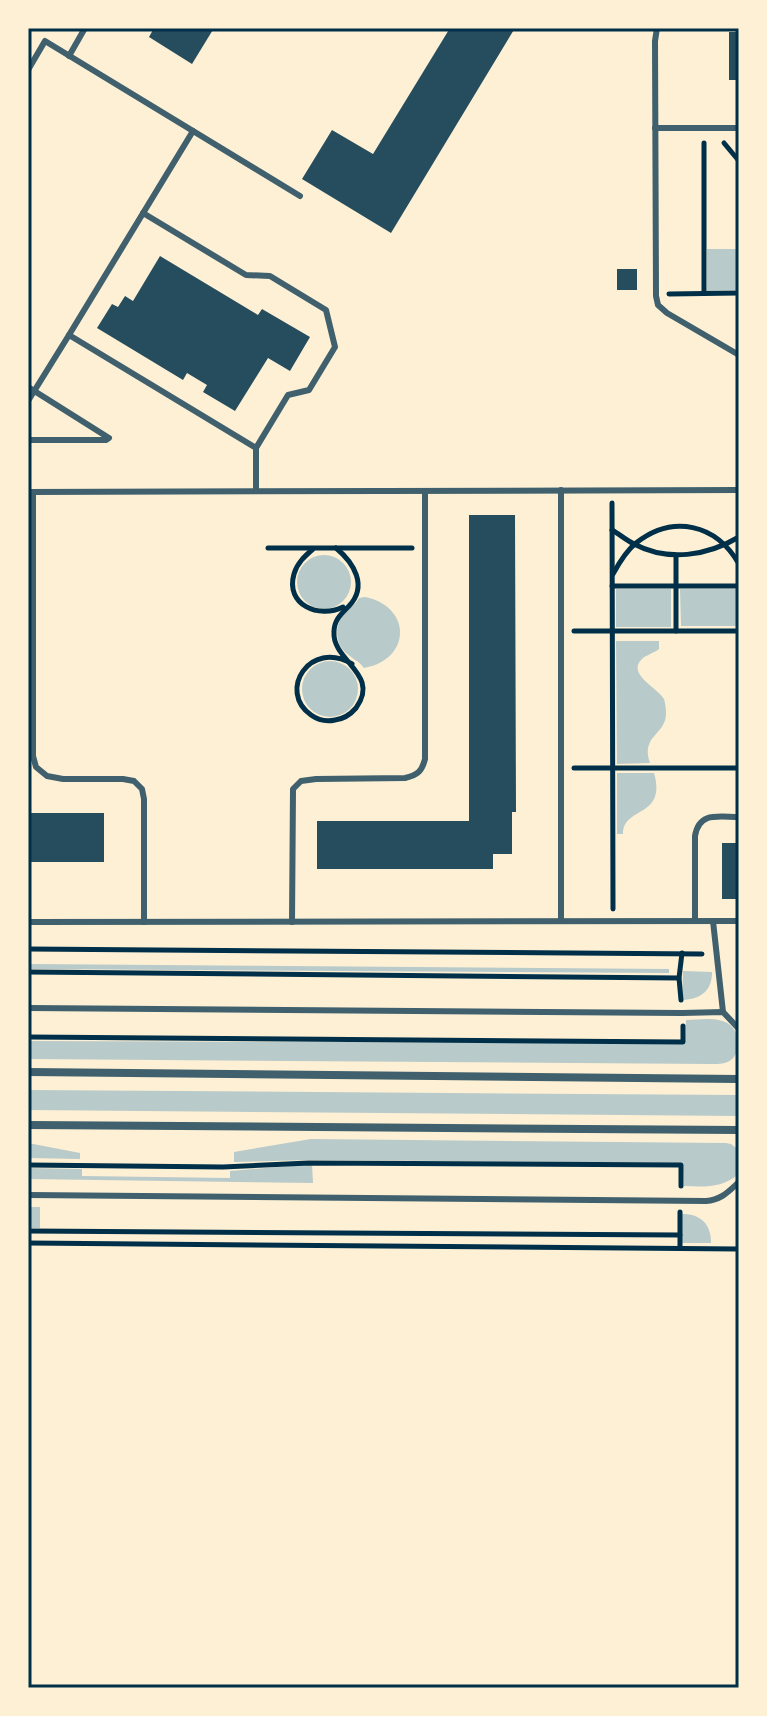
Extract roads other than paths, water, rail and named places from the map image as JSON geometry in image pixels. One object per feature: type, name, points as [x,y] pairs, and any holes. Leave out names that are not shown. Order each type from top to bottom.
[{"type":"street","points":[[28,1072],[739,1079]]},
{"type":"street","points":[[28,1125],[739,1130]]},
{"type":"lane","points":[[69,56],[85,28]]},
{"type":"lane","points":[[657,28],[658,305],[739,355]]},
{"type":"lane","points":[[29,67],[45,41],[300,196]]},
{"type":"lane","points":[[655,128],[739,128]]},
{"type":"lane","points":[[28,401],[31,389],[69,335],[193,131]]},
{"type":"lane","points":[[143,213],[246,275],[270,276],[326,310],[335,347],[309,390],[288,395],[256,448],[256,491]]},
{"type":"lane","points":[[69,335],[256,448]]},
{"type":"lane","points":[[28,440],[109,438],[31,389]]},
{"type":"lane","points":[[561,490],[561,921]]},
{"type":"lane","points":[[144,922],[142,789],[134,781],[123,779],[47,776],[36,767],[33,756],[30,492],[739,490]]},
{"type":"lane","points":[[292,922],[293,789],[301,781],[405,778],[416,776],[422,770],[425,759],[425,491]]},
{"type":"lane","points":[[695,921],[697,826],[702,819],[739,817]]},
{"type":"lane","points":[[713,921],[723,1012],[739,1029]]},
{"type":"lane","points":[[28,922],[739,921]]},
{"type":"lane","points":[[28,1008],[723,1012]]},
{"type":"lane","points":[[28,1195],[713,1201],[739,1182]]}]
